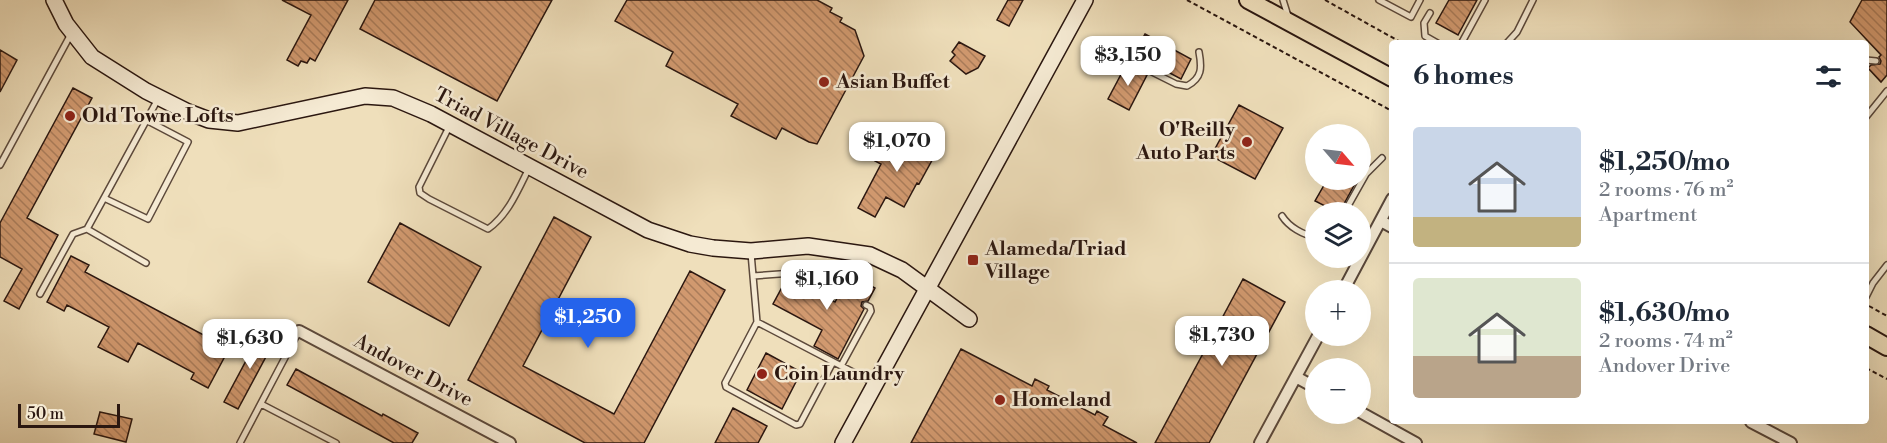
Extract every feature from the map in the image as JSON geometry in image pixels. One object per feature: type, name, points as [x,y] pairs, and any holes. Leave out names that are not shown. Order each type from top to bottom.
[{"type":"main road","points":[[1248,0],[1389,76]]},
{"type":"main road","points":[[1869,337],[1887,347]]},
{"type":"street","name":"Triad Village Drive","points":[[54,0],[66,24],[92,57],[159,97],[209,120],[238,123],[365,96],[393,98],[450,124],[648,230],[690,244],[751,251],[808,246],[870,255],[902,270],[969,319]]},
{"type":"street","points":[[843,443],[1085,0]]},
{"type":"street","points":[[1348,280],[1389,206]]},
{"type":"street","points":[[1381,221],[1389,225]]},
{"type":"street","name":"Andover Drive","points":[[299,331],[495,440],[510,443]]},
{"type":"street","points":[[1260,443],[1313,346]]},
{"type":"street","points":[[1296,377],[1305,382]]},
{"type":"street","points":[[1371,418],[1416,443]]},
{"type":"street","points":[[1755,424],[1791,443]]},
{"type":"lane","points":[[1283,0],[1290,23]]},
{"type":"lane","points":[[1379,0],[1424,23]]},
{"type":"lane","points":[[1411,17],[1420,0]]},
{"type":"lane","points":[[1463,40],[1485,0]]},
{"type":"lane","points":[[1510,40],[1517,32],[1533,0]]},
{"type":"lane","points":[[1430,13],[1424,23],[1425,36],[1432,40]]},
{"type":"lane","points":[[0,165],[72,33]]},
{"type":"lane","points":[[1122,44],[1130,61],[1176,84],[1187,86],[1196,81],[1202,66],[1199,52]]},
{"type":"lane","points":[[1869,60],[1876,61]]},
{"type":"lane","points":[[1869,113],[1887,91]]},
{"type":"lane","points":[[40,294],[74,234],[87,229],[159,97]]},
{"type":"lane","points":[[104,198],[148,219],[188,142],[146,120]]},
{"type":"lane","points":[[450,124],[419,187],[420,193],[429,199],[488,229],[498,222],[512,201],[529,167]]},
{"type":"lane","points":[[1350,202],[1366,174],[1382,158]]},
{"type":"lane","points":[[1282,216],[1286,222],[1305,234]]},
{"type":"lane","points":[[87,229],[146,263]]},
{"type":"lane","points":[[751,251],[757,322],[725,383],[726,387],[796,425],[800,424],[833,362]]},
{"type":"lane","points":[[1869,291],[1887,265]]},
{"type":"lane","points":[[753,276],[807,272],[841,291]]},
{"type":"lane","points":[[841,366],[871,311],[868,306]]},
{"type":"lane","points":[[757,322],[876,384]]},
{"type":"lane","points":[[240,443],[299,331]]},
{"type":"lane","points":[[261,404],[336,443]]},
{"type":"path","points":[[1187,0],[1389,109]]},
{"type":"path","points":[[1325,0],[1397,40]]},
{"type":"path","points":[[1869,307],[1887,316]]},
{"type":"path","points":[[1869,370],[1887,379]]},
{"type":"building","points":[[282,0],[348,0],[315,61],[310,58],[307,63],[301,61],[298,66],[287,60],[311,15]]},
{"type":"building","points":[[375,0],[552,0],[497,101],[360,29]]},
{"type":"building","points":[[627,0],[817,0],[832,8],[830,12],[842,18],[840,22],[855,30],[864,56],[817,144],[782,128],[776,139],[731,116],[738,104],[666,66],[673,52],[615,21]]},
{"type":"building","points":[[1008,0],[1023,0],[1009,26],[997,20]]},
{"type":"building","points":[[1449,0],[1477,0],[1458,35],[1436,23]]},
{"type":"building","points":[[1862,0],[1887,0],[1887,75],[1881,82],[1869,67],[1880,64],[1881,55],[1850,22]]},
{"type":"building","points":[[1145,34],[1191,59],[1181,79],[1133,56]]},
{"type":"building","points":[[959,42],[985,56],[978,68],[966,74],[950,61],[955,55],[952,52]]},
{"type":"building","points":[[0,50],[17,60],[0,92]]},
{"type":"building","points":[[1126,65],[1147,75],[1129,110],[1108,99]]},
{"type":"building","points":[[73,88],[92,98],[27,218],[58,235],[19,309],[4,301],[22,269],[0,257],[0,223]]},
{"type":"building","name":"O'Reilly Auto Parts","points":[[1239,105],[1283,128],[1255,179],[1211,156]]},
{"type":"building","points":[[892,130],[936,153],[904,207],[886,197],[875,217],[858,208],[881,164],[875,161]]},
{"type":"building","points":[[1321,190],[1352,190],[1345,202],[1315,201]]},
{"type":"building","points":[[554,217],[591,237],[523,366],[614,414],[690,271],[725,290],[644,443],[585,443],[468,380]]},
{"type":"building","points":[[400,223],[481,267],[449,326],[368,282]]},
{"type":"building","points":[[71,256],[89,265],[85,272],[211,339],[214,334],[232,343],[208,388],[191,379],[194,373],[138,343],[128,362],[98,347],[109,327],[67,305],[64,311],[47,302]]},
{"type":"building","points":[[850,274],[875,288],[868,301],[862,302],[861,306],[864,309],[838,359],[814,346],[822,330],[773,304],[787,278],[835,302],[839,295],[845,293],[843,287]]},
{"type":"building","points":[[1243,279],[1285,302],[1209,443],[1155,443]]},
{"type":"building","points":[[262,331],[276,338],[238,409],[224,402]]},
{"type":"building","name":"Homeland","points":[[961,349],[1032,386],[1035,379],[1049,386],[1047,390],[1095,415],[1097,411],[1108,417],[1103,425],[1137,443],[911,443]]},
{"type":"building","points":[[766,353],[801,372],[782,409],[747,390]]},
{"type":"building","points":[[296,369],[418,433],[412,443],[394,443],[287,385]]},
{"type":"building","points":[[733,408],[767,426],[758,443],[715,443]]},
{"type":"building","points":[[100,412],[132,419],[126,442],[94,434]]},
{"type":"place","name":"Asian Buffet","points":[[824,82]]},
{"type":"place","name":"Old Towne Lofts","points":[[70,116]]},
{"type":"place","name":"O'Reilly Auto Parts","points":[[1247,142]]},
{"type":"place","name":"Alameda/Triad Village","points":[[973,260]]},
{"type":"place","name":"Coin Laundry","points":[[762,374]]},
{"type":"place","name":"Homeland","points":[[1000,400]]}]
